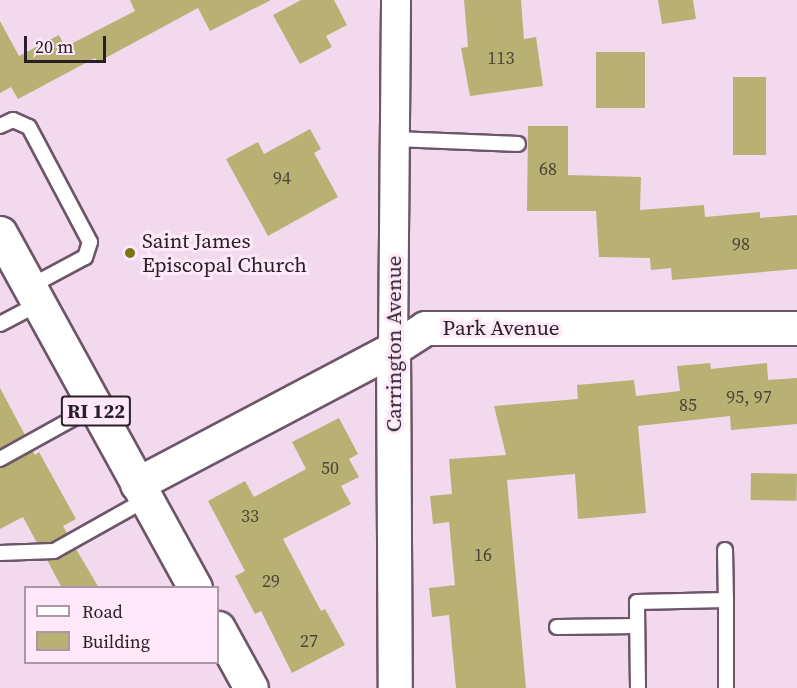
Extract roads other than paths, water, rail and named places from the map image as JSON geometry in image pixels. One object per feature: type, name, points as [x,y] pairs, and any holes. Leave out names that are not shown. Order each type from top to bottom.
[{"type":"main road","name":"RI 122","points":[[0,233],[194,586]]},
{"type":"main road","name":"Park Avenue","points":[[141,492],[393,349],[425,328],[797,327]]},
{"type":"main road","name":"Carrington Avenue","points":[[393,349],[395,688]]},
{"type":"main road","points":[[219,630],[251,688]]},
{"type":"street","name":"Carrington Avenue","points":[[393,349],[396,0]]},
{"type":"lane","points":[[0,126],[13,120],[29,127],[90,242],[85,257],[0,324]]},
{"type":"lane","points":[[396,140],[518,144]]},
{"type":"lane","points":[[0,459],[94,407]]},
{"type":"lane","points":[[0,553],[54,551],[141,492]]},
{"type":"lane","points":[[725,550],[726,688]]},
{"type":"lane","points":[[638,688],[637,602],[726,600]]},
{"type":"lane","points":[[557,627],[637,626]]},
{"type":"place","name":"Saint James Episcopal Church","points":[[130,253]]}]
